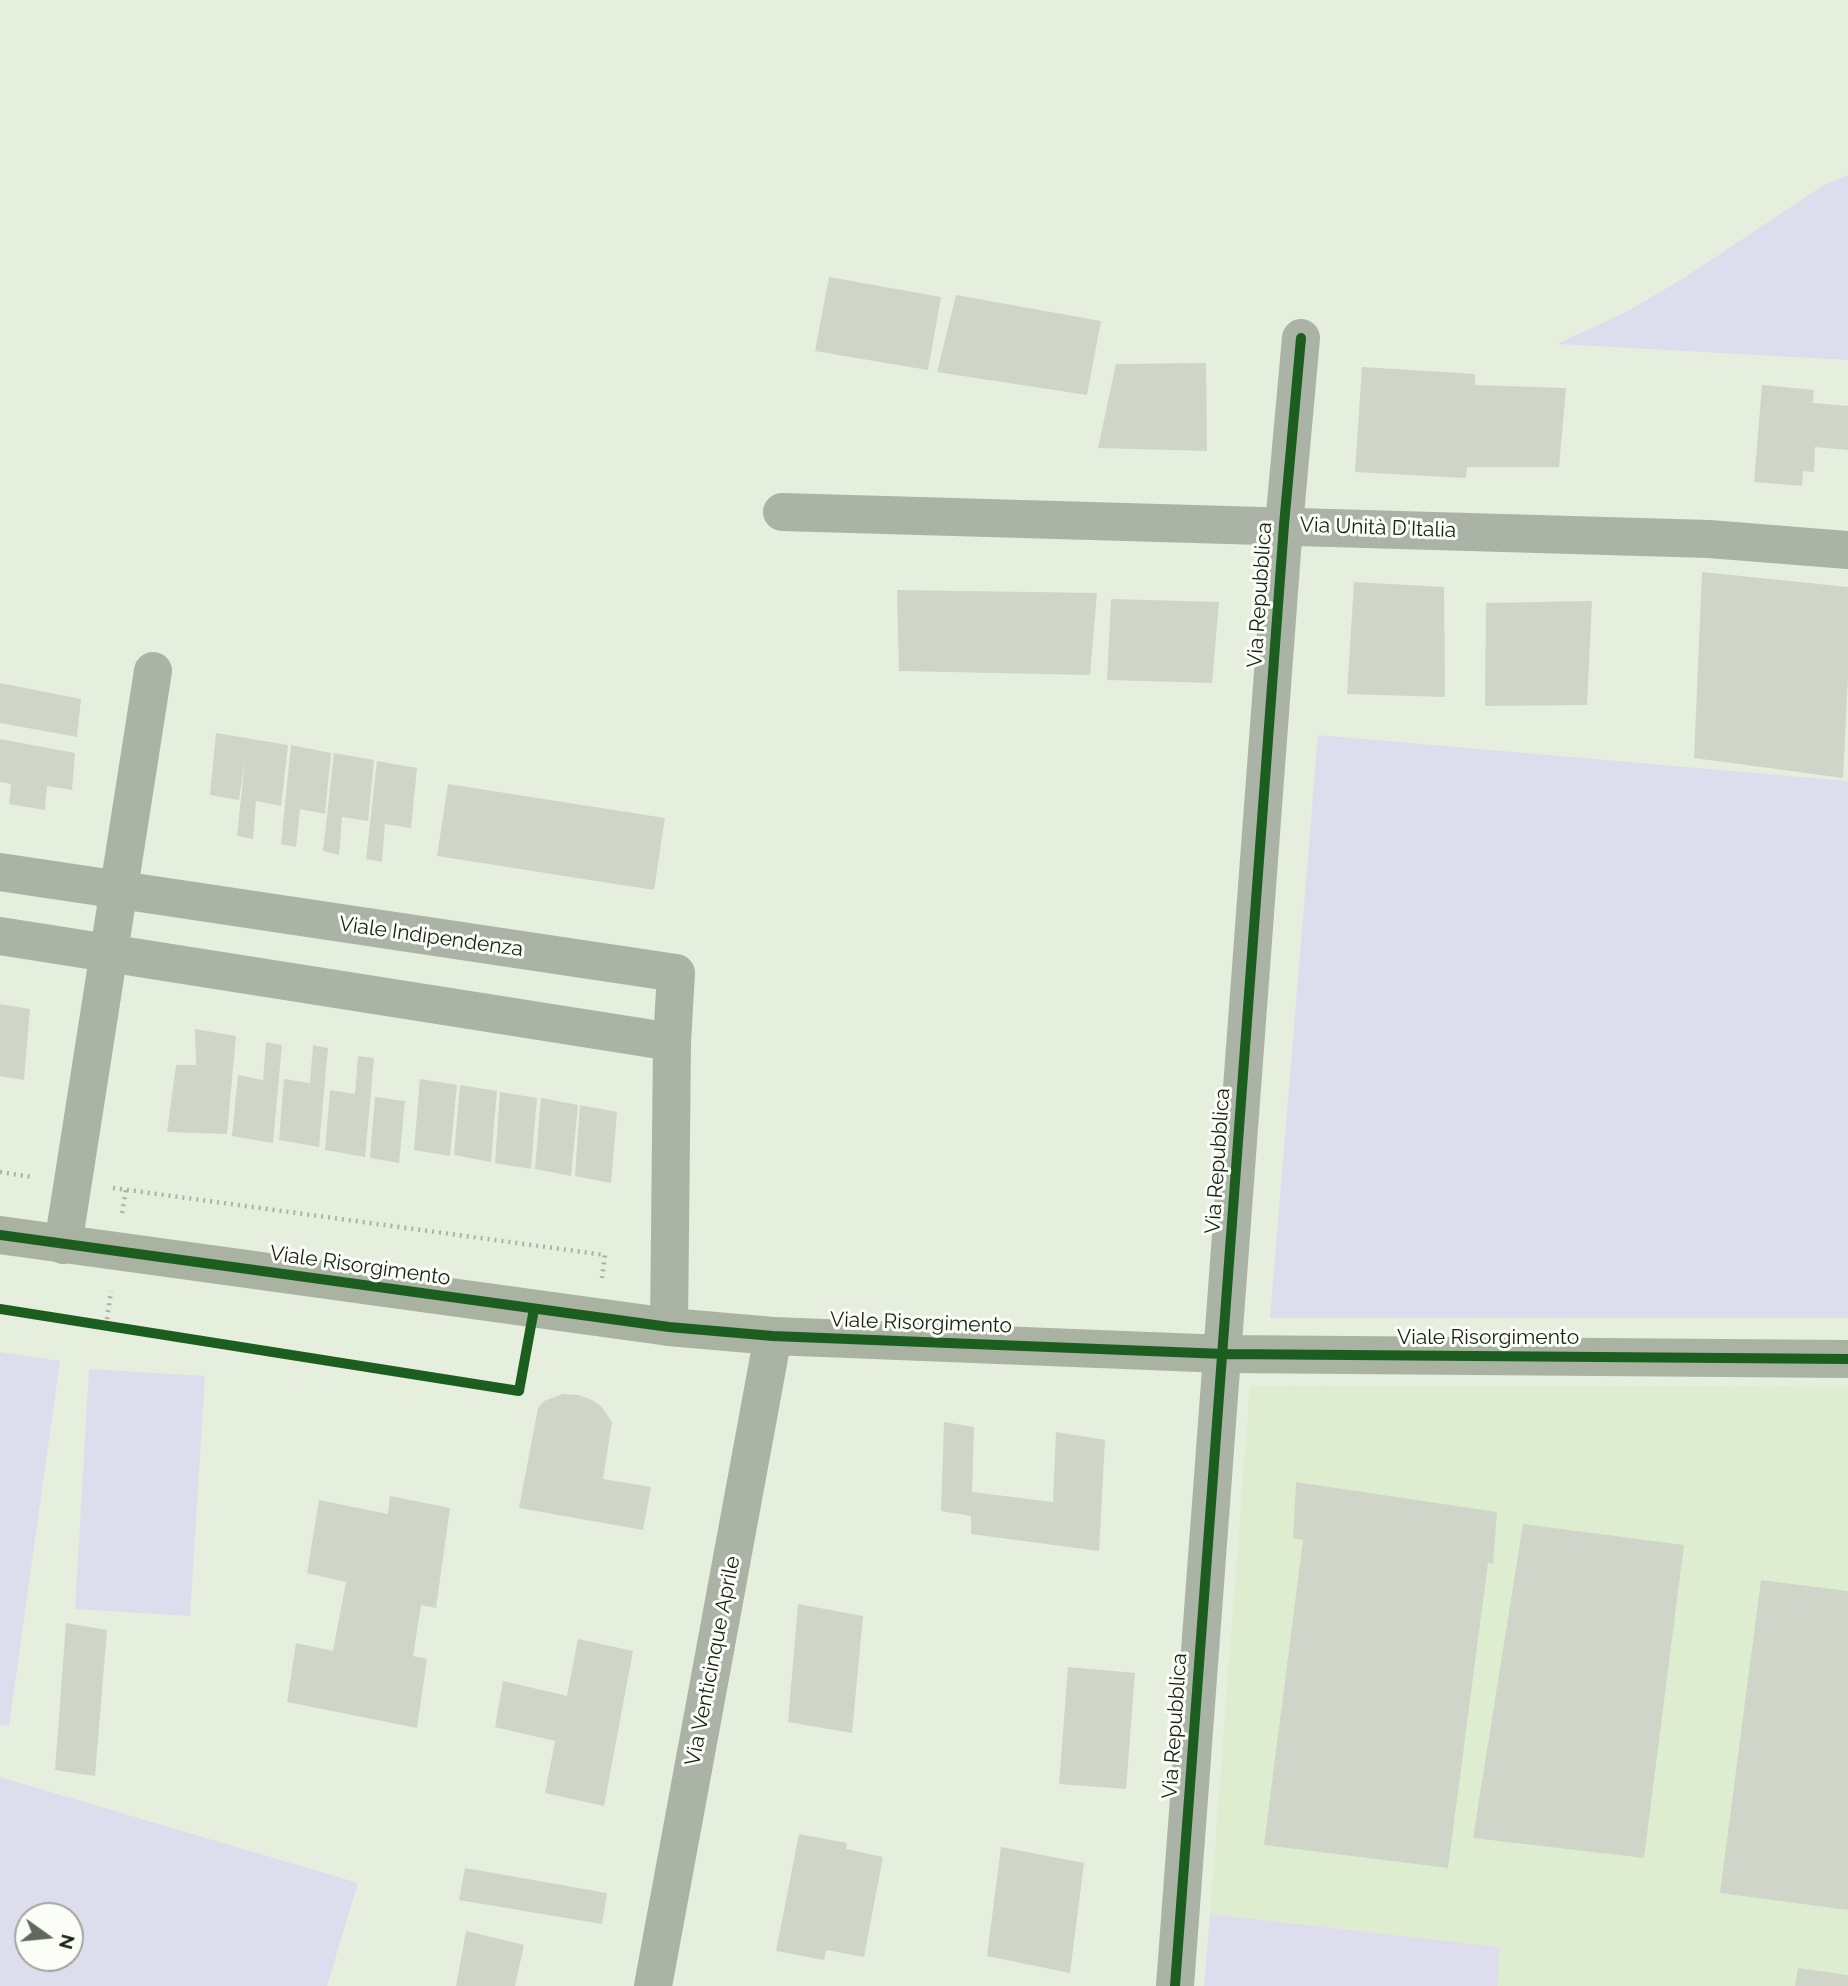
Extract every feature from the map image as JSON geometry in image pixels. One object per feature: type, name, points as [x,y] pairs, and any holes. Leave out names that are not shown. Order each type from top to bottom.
[{"type":"street","name":"Via Repubblica","points":[[1175,1986],[1284,526],[1301,338]]},
{"type":"street","name":"Via Unità D'Italia","points":[[782,512],[1709,539],[1848,550]]},
{"type":"street","points":[[64,1245],[153,671]]},
{"type":"street","name":"Viale Indipendenza","points":[[0,872],[677,973],[672,1042],[669,1327]]},
{"type":"street","points":[[0,936],[672,1042]]},
{"type":"street","name":"Viale Risorgimento","points":[[0,1235],[669,1327],[773,1336],[1224,1354],[1848,1359]]},
{"type":"street","name":"Via Venticinque Aprile","points":[[653,1986],[773,1336]]},
{"type":"path","points":[[0,1172],[605,1255],[597,1317]]},
{"type":"path","points":[[93,1324],[120,1328]]},
{"type":"shaded area","points":[[1848,175],[1848,360],[1557,344],[1626,312],[1687,276],[1824,185]]},
{"type":"shaded area","points":[[1318,735],[1848,781],[1848,1318],[1270,1318]]},
{"type":"shaded area","points":[[0,1352],[60,1361],[9,1726],[0,1725]]},
{"type":"shaded area","points":[[89,1369],[205,1376],[190,1616],[75,1609]]},
{"type":"shaded area","points":[[1250,1386],[1848,1387],[1848,1986],[1497,1986],[1500,1947],[1210,1914]]},
{"type":"shaded area","points":[[0,1777],[358,1883],[327,1986],[0,1986]]},
{"type":"shaded area","points":[[1210,1914],[1500,1947],[1497,1986],[1204,1986]]},
{"type":"building","points":[[829,277],[941,297],[928,370],[815,351]]},
{"type":"building","points":[[956,295],[1101,321],[1087,395],[937,372]]},
{"type":"building","points":[[1206,363],[1207,451],[1098,448],[1116,364]]},
{"type":"building","points":[[1362,367],[1475,374],[1475,385],[1566,388],[1559,467],[1467,467],[1466,478],[1355,472]]},
{"type":"building","points":[[1762,385],[1814,390],[1813,403],[1848,406],[1848,450],[1815,447],[1814,472],[1803,471],[1802,486],[1754,482]]},
{"type":"building","points":[[1702,572],[1848,587],[1848,676],[1843,778],[1694,758]]},
{"type":"building","points":[[1354,582],[1444,587],[1445,697],[1347,694]]},
{"type":"building","points":[[897,590],[1097,593],[1090,675],[899,671]]},
{"type":"building","points":[[1111,599],[1219,602],[1212,683],[1107,680]]},
{"type":"building","points":[[1592,601],[1587,705],[1485,706],[1486,603]]},
{"type":"building","points":[[0,683],[81,699],[77,737],[0,723]]},
{"type":"building","points":[[216,733],[288,745],[281,806],[256,801],[253,839],[237,836],[245,760],[239,800],[210,795]]},
{"type":"building","points":[[0,739],[75,753],[72,790],[47,786],[45,810],[9,804],[11,784],[0,782]]},
{"type":"building","points":[[291,745],[331,753],[325,814],[300,809],[296,847],[281,844]]},
{"type":"building","points":[[334,753],[374,760],[368,821],[342,817],[339,855],[323,851]]},
{"type":"building","points":[[377,761],[417,768],[411,828],[385,824],[382,862],[366,859]]},
{"type":"building","points":[[448,784],[665,818],[654,890],[437,856]]},
{"type":"building","points":[[0,1004],[30,1009],[24,1080],[0,1076]]},
{"type":"building","points":[[195,1029],[236,1036],[227,1134],[167,1132],[176,1065],[196,1065]]},
{"type":"building","points":[[266,1042],[282,1045],[273,1143],[232,1136],[238,1075],[263,1080]]},
{"type":"building","points":[[313,1045],[328,1048],[319,1147],[279,1140],[284,1079],[310,1083]]},
{"type":"building","points":[[358,1056],[374,1058],[365,1157],[325,1150],[330,1090],[355,1094]]},
{"type":"building","points":[[420,1079],[457,1085],[450,1156],[414,1150]]},
{"type":"building","points":[[460,1085],[497,1091],[491,1162],[454,1155]]},
{"type":"building","points":[[500,1092],[537,1098],[531,1169],[495,1163]]},
{"type":"building","points":[[375,1097],[405,1101],[399,1163],[370,1158]]},
{"type":"building","points":[[541,1098],[578,1105],[571,1176],[535,1169]]},
{"type":"building","points":[[580,1105],[617,1112],[611,1183],[575,1176]]},
{"type":"building","points":[[563,1394],[579,1395],[592,1400],[601,1406],[612,1422],[603,1479],[651,1487],[643,1530],[519,1508],[538,1408],[544,1401]]},
{"type":"building","points":[[944,1422],[974,1427],[972,1492],[1053,1502],[1056,1432],[1105,1440],[1099,1551],[971,1534],[971,1516],[941,1511]]},
{"type":"building","points":[[1296,1482],[1497,1512],[1493,1564],[1488,1563],[1448,1868],[1264,1845],[1303,1540],[1293,1538]]},
{"type":"building","points":[[390,1496],[450,1508],[436,1608],[421,1605],[413,1656],[427,1659],[417,1728],[287,1702],[296,1643],[333,1651],[346,1582],[307,1573],[319,1500],[388,1514]]},
{"type":"building","points":[[1523,1524],[1684,1545],[1644,1858],[1473,1838]]},
{"type":"building","points":[[1761,1580],[1848,1591],[1848,1910],[1720,1893]]},
{"type":"building","points":[[798,1604],[863,1616],[852,1733],[788,1722]]},
{"type":"building","points":[[66,1623],[107,1630],[95,1776],[55,1770]]},
{"type":"building","points":[[578,1639],[633,1651],[604,1806],[545,1793],[555,1741],[495,1727],[503,1681],[567,1696]]},
{"type":"building","points":[[1068,1667],[1135,1673],[1126,1789],[1059,1784]]},
{"type":"building","points":[[799,1834],[847,1843],[846,1849],[883,1857],[864,1957],[826,1950],[824,1960],[776,1951]]},
{"type":"building","points":[[1001,1847],[1084,1863],[1070,1973],[987,1956]]},
{"type":"building","points":[[465,1868],[607,1893],[602,1924],[459,1900]]},
{"type":"building","points":[[466,1931],[524,1945],[515,1986],[456,1986]]},
{"type":"building","points":[[1798,1968],[1848,1975],[1848,1986],[1795,1986]]},
{"type":"cycle path","points":[[1175,1986],[1284,525],[1301,338]]},
{"type":"cycle path","points":[[0,1235],[669,1327],[773,1336],[1224,1354],[1848,1359]]},
{"type":"cycle path","points":[[0,1309],[519,1391],[534,1309]]}]
